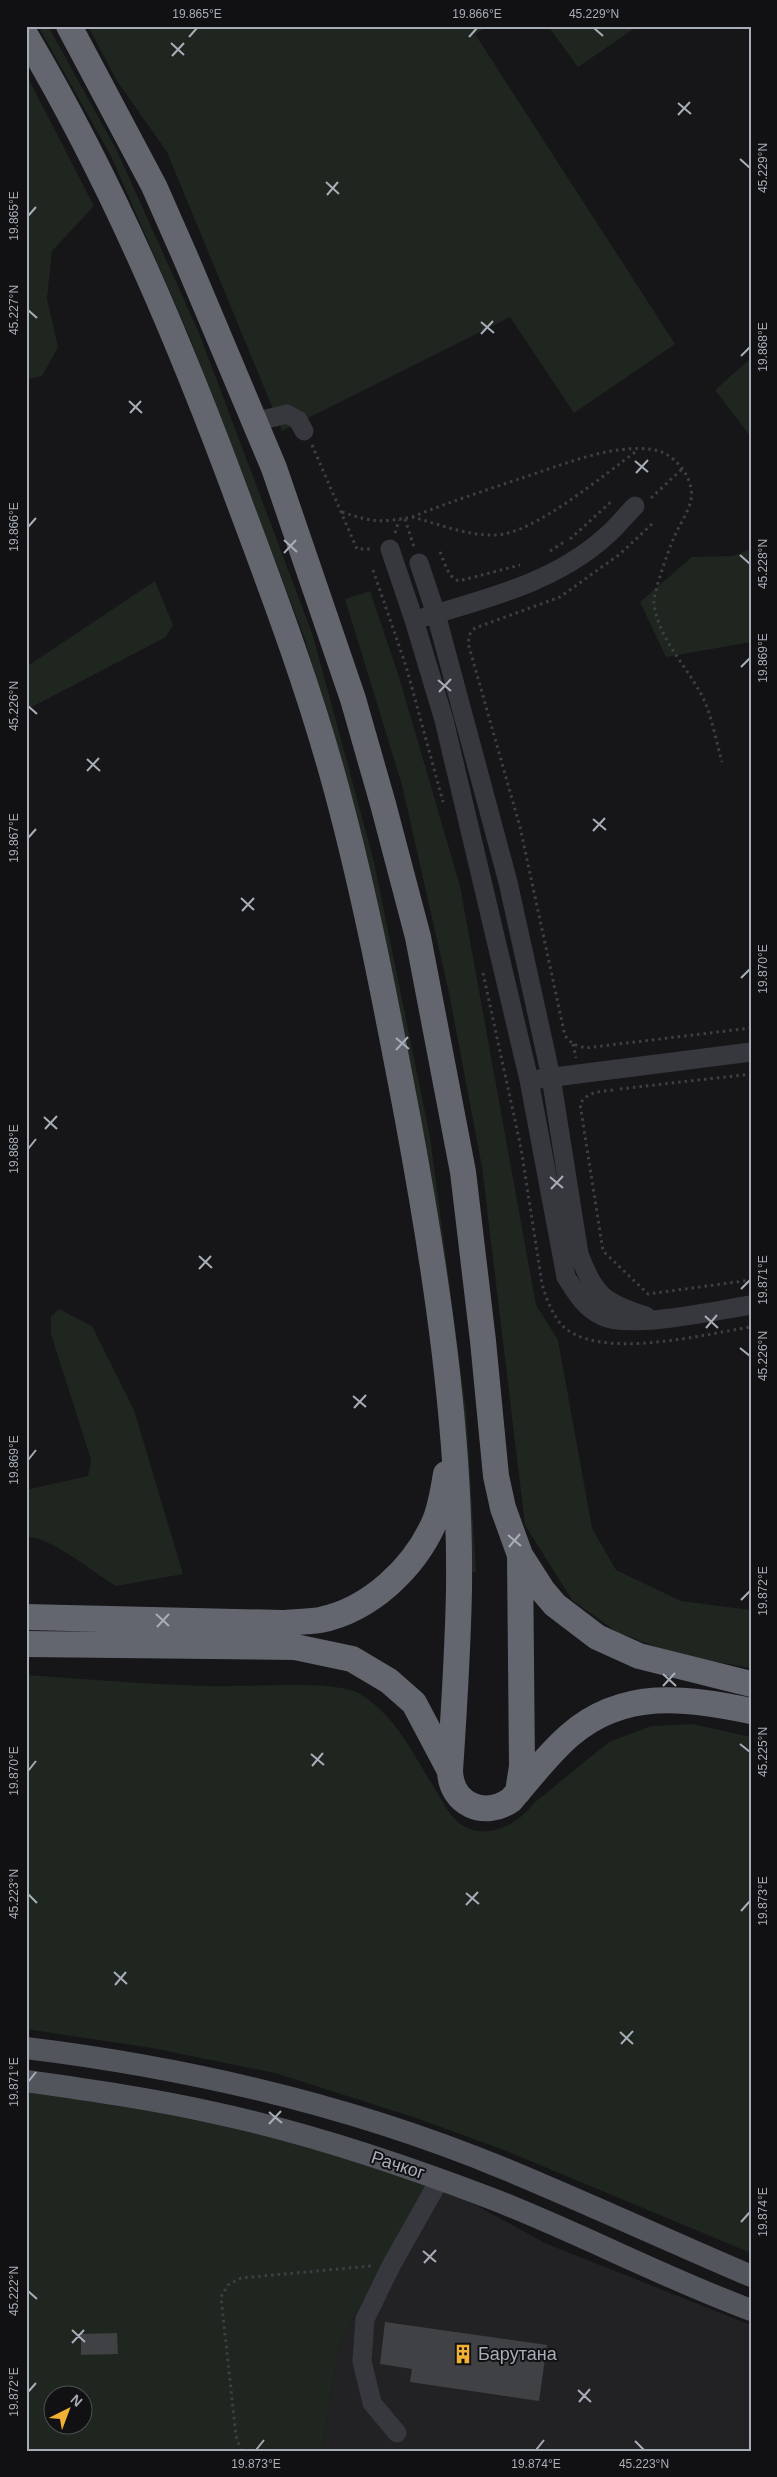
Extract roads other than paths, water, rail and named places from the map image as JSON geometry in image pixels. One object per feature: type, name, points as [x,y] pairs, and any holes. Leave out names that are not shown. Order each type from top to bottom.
[{"type":"highway","points":[[69,26],[142,164],[187,261],[274,468],[353,699],[418,937],[462,1172],[483,1341],[496,1476],[503,1508],[520,1554],[543,1591],[555,1605],[596,1637],[647,1658],[751,1684]]},
{"type":"highway","points":[[26,36],[51,78],[126,224],[201,398],[287,631],[337,790],[370,922],[423,1202],[441,1327],[452,1439],[459,1588],[450,1771],[453,1786],[457,1794],[472,1806],[488,1810],[496,1808],[511,1800],[569,1735],[585,1723],[615,1708],[656,1699],[677,1700],[751,1712]]},
{"type":"highway","points":[[26,1617],[282,1623],[321,1620],[351,1608],[383,1590],[403,1570],[434,1522],[444,1484],[452,1439]]},
{"type":"highway","points":[[518,1792],[522,1766],[520,1554]]},
{"type":"highway","points":[[26,1644],[295,1647],[352,1659],[390,1681],[414,1703],[450,1771]]},
{"type":"main road","name":"Рачког","points":[[26,2048],[139,2065],[222,2081],[396,2130],[504,2169],[751,2276]]},
{"type":"main road","name":"Рачког","points":[[26,2081],[154,2100],[217,2113],[329,2143],[516,2208],[751,2310]]},
{"type":"street","points":[[254,422],[287,414],[298,420],[304,431]]},
{"type":"street","points":[[414,620],[529,584],[550,574],[605,537],[635,506]]},
{"type":"street","points":[[390,549],[414,620],[444,720],[529,1080],[566,1277],[579,1299],[602,1316],[618,1321],[751,1305]]},
{"type":"street","points":[[419,563],[436,614],[508,882],[551,1077],[579,1254],[589,1281],[602,1296],[624,1309],[654,1318]]},
{"type":"street","points":[[529,1080],[751,1052]]},
{"type":"street","points":[[396,2433],[372,2403],[362,2361],[364,2319],[392,2264],[440,2180]]},
{"type":"place","name":"Барутана","points":[[463,2354]]}]
